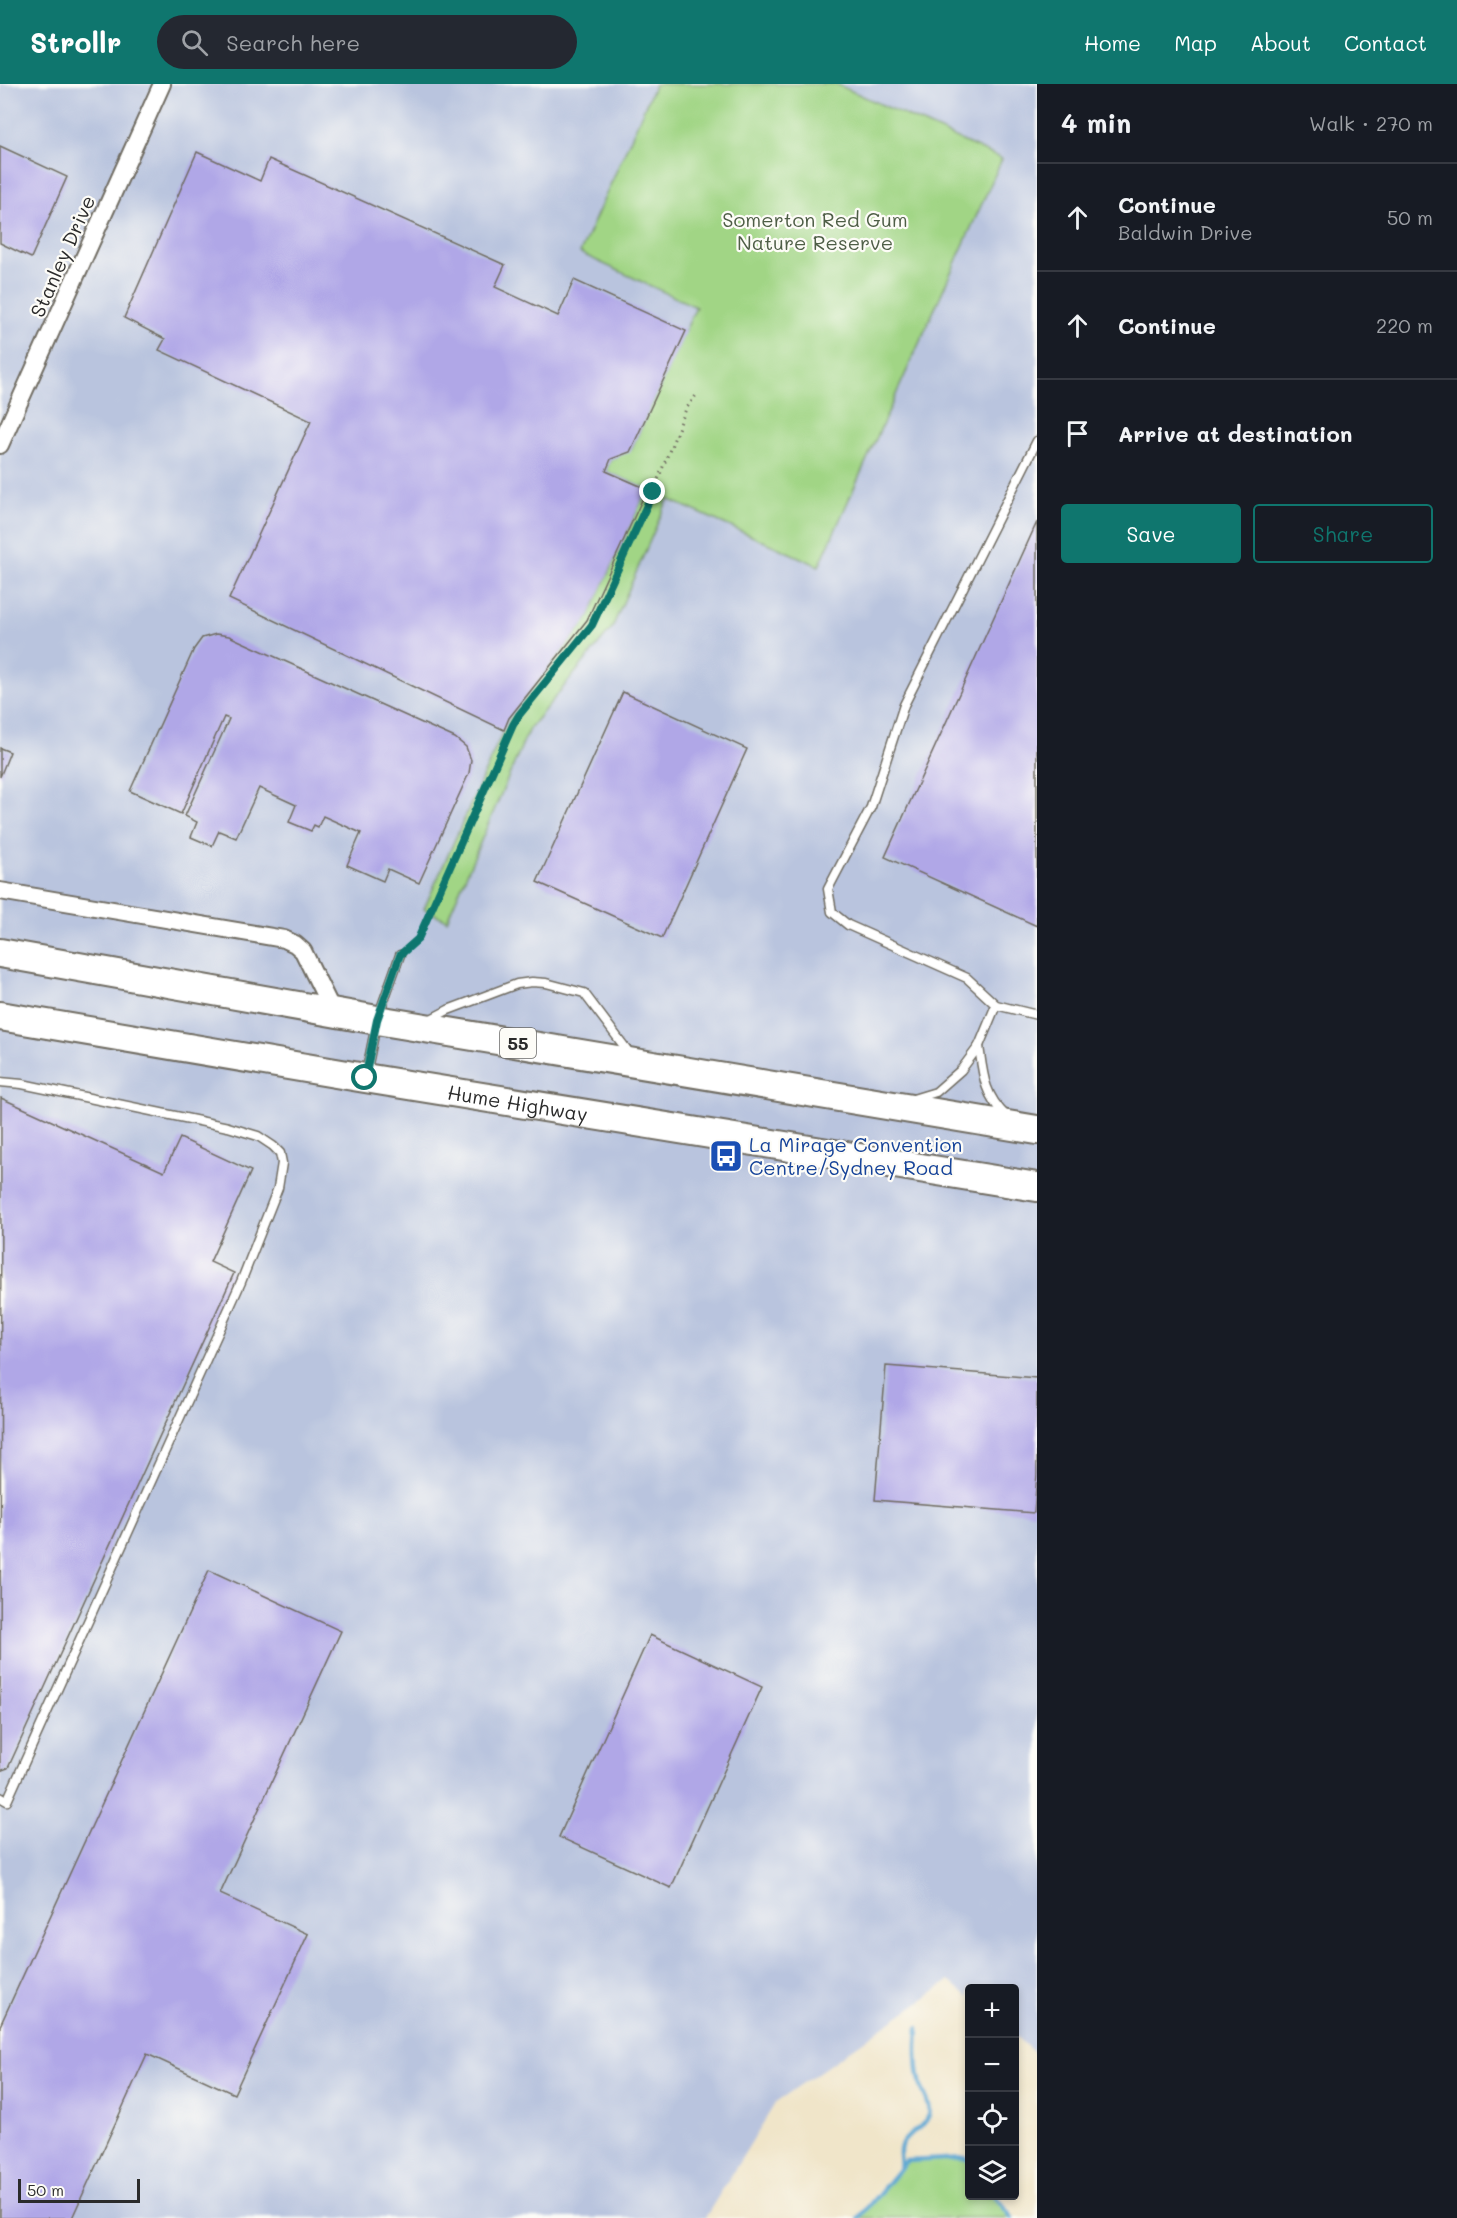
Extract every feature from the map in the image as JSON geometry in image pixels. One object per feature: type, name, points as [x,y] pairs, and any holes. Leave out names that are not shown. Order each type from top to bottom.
[{"type":"highway","name":"55","points":[[0,953],[377,1020],[1027,1128]]},
{"type":"highway","name":"Hume Highway","points":[[0,1016],[1037,1187]]},
{"type":"street","name":"Stanley Drive","points":[[0,445],[162,84]]},
{"type":"street","points":[[0,891],[284,939],[303,951],[333,1012]]},
{"type":"lane","points":[[1037,441],[904,705],[871,807],[828,889],[832,912],[848,925],[966,978],[996,1005],[1037,1015]]},
{"type":"lane","points":[[365,1078],[377,1020],[400,955]]},
{"type":"lane","points":[[416,1026],[448,1010],[517,984],[546,983],[584,993],[637,1062]]},
{"type":"lane","points":[[892,1106],[936,1092],[961,1070],[979,1046],[996,1005]]},
{"type":"lane","points":[[979,1046],[984,1082],[994,1104],[1027,1128]]},
{"type":"lane","points":[[0,1082],[22,1084],[228,1127],[258,1136],[273,1146],[280,1154],[282,1162],[278,1188],[241,1282],[7,1801],[0,1797]]},
{"type":"path","points":[[400,955],[418,939],[519,715],[585,635],[598,614],[653,492],[686,409],[697,394]]},
{"type":"shaded area","points":[[0,84],[1037,84],[1037,2055],[1019,2039],[1019,1984],[965,1984],[965,1995],[949,1981],[776,2102],[705,2218],[0,2218]]},
{"type":"green space","name":"Somerton Red Gum Nature Reserve","points":[[655,84],[836,84],[1002,159],[819,566],[668,499],[612,628],[529,729],[447,920],[424,909],[509,718],[587,620],[647,489],[606,471],[611,459],[631,450],[696,307],[580,253]]},
{"type":"green space","points":[[965,2158],[965,2200],[998,2200],[1012,2218],[859,2218],[906,2161]]},
{"type":"building","points":[[0,146],[67,177],[31,258],[0,243]]},
{"type":"building","points":[[197,152],[260,181],[269,159],[505,265],[495,287],[558,316],[574,280],[686,331],[630,452],[611,459],[606,471],[647,489],[587,620],[509,718],[504,730],[229,599],[311,421],[159,350],[165,339],[124,318]]},
{"type":"building","points":[[1037,522],[1037,926],[885,857]]},
{"type":"building","points":[[216,634],[229,636],[455,738],[466,747],[471,760],[469,773],[419,883],[388,869],[383,881],[347,865],[361,833],[323,816],[318,827],[314,825],[311,831],[289,822],[296,805],[259,788],[236,838],[219,831],[212,846],[191,837],[197,822],[185,816],[229,719],[224,717],[181,814],[130,791],[194,649],[202,638]]},
{"type":"building","points":[[623,692],[747,749],[662,938],[537,882]]},
{"type":"building","points":[[0,748],[10,752],[0,777]]},
{"type":"building","points":[[1,1098],[164,1172],[180,1138],[251,1171],[210,1262],[234,1273],[8,1768],[0,1771]]},
{"type":"building","points":[[886,1366],[1037,1378],[1037,1474],[1034,1513],[875,1500]]},
{"type":"building","points":[[209,1570],[341,1631],[220,1894],[308,1934],[234,2094],[147,2054],[72,2218],[0,2218],[0,2026]]},
{"type":"building","points":[[650,1635],[762,1687],[671,1888],[559,1837]]},
{"type":"waterway","points":[[900,2168],[900,2151],[903,2142],[927,2120],[930,2112],[919,2074],[918,2028]]},
{"type":"waterway","points":[[859,2218],[906,2161],[965,2158]]},
{"type":"waterway","points":[[998,2200],[1012,2218]]},
{"type":"place","name":"La Mirage Convention Centre/Sydney Road","points":[[726,1156]]},
{"type":"route","points":[[365,1078],[377,1020],[400,955],[418,939],[513,725],[592,625],[653,492]]}]
